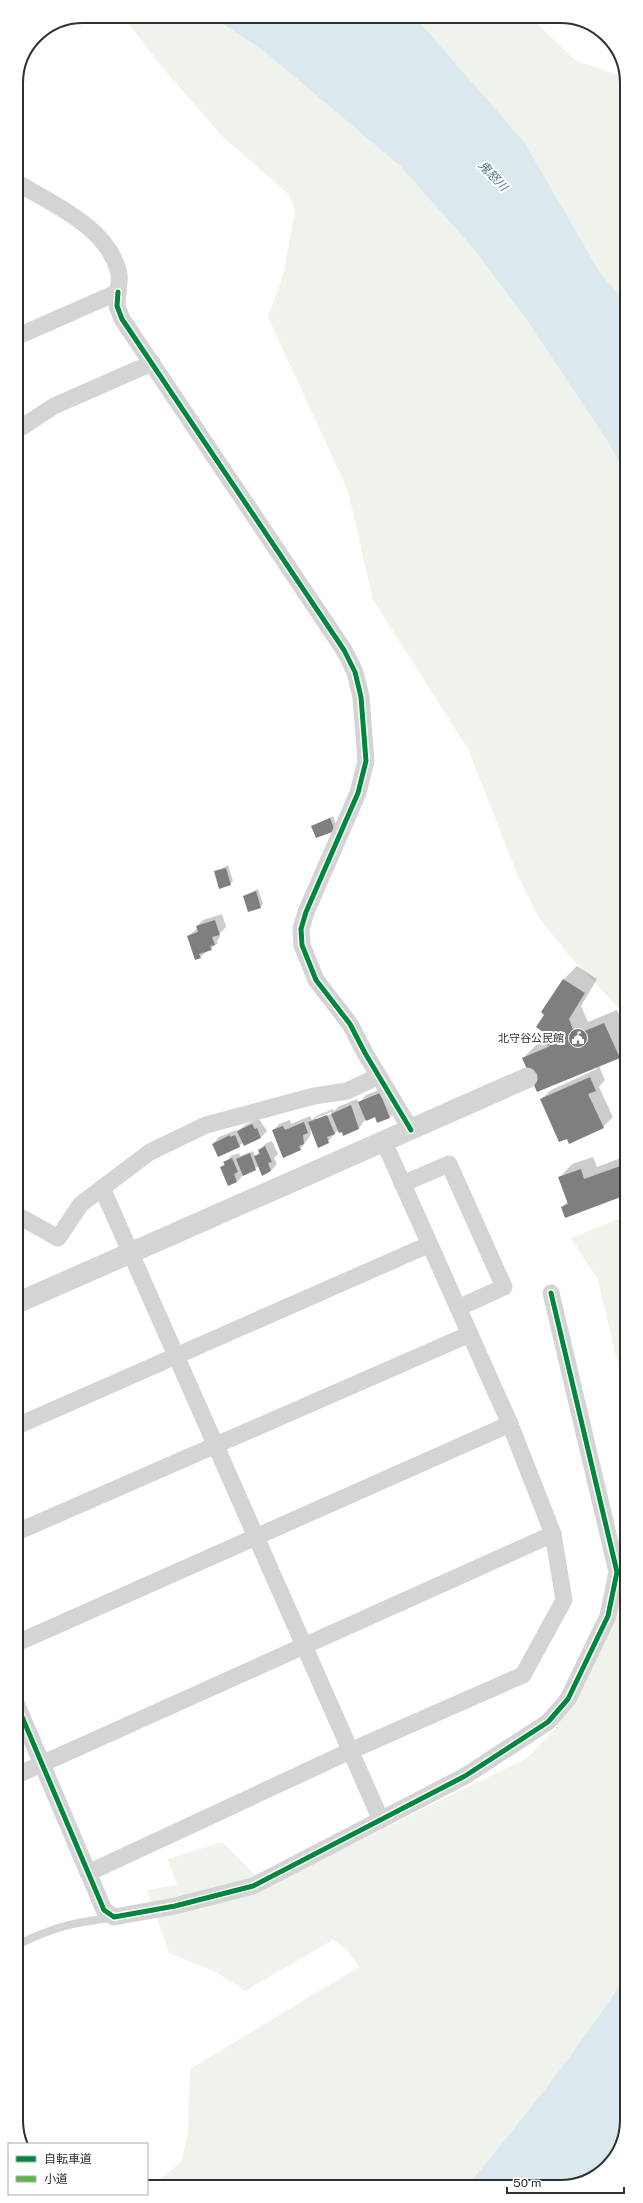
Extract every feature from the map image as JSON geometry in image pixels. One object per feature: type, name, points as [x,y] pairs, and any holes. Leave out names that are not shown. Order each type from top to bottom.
[{"type":"street","points":[[23,186],[82,223],[99,237],[112,254],[119,275],[117,306],[122,319],[344,650],[355,672],[365,724],[366,761],[358,794],[306,912],[301,929],[302,945],[316,980],[350,1024],[411,1130]]},
{"type":"street","points":[[23,334],[118,292]]},
{"type":"street","points":[[23,426],[54,406],[152,363]]},
{"type":"street","points":[[23,1218],[58,1238],[81,1204],[150,1152],[206,1125],[314,1096],[347,1091],[379,1076]]},
{"type":"street","points":[[23,1300],[527,1078]]},
{"type":"street","points":[[88,1873],[350,1752],[523,1675],[564,1600],[553,1534],[510,1424],[428,1245],[384,1142]]},
{"type":"street","points":[[402,1184],[449,1164],[504,1287],[458,1308]]},
{"type":"street","points":[[102,1188],[381,1820]]},
{"type":"street","points":[[23,1423],[428,1245]]},
{"type":"street","points":[[23,1719],[104,1910],[114,1917],[175,1906],[253,1886],[465,1776],[548,1722],[568,1699],[608,1616],[617,1572],[550,1294]]},
{"type":"street","points":[[23,1529],[470,1334]]},
{"type":"street","points":[[23,1640],[510,1424]]},
{"type":"street","points":[[23,1772],[553,1534]]},
{"type":"lane","points":[[23,1942],[50,1930],[77,1921],[114,1917]]},
{"type":"shaded area","points":[[128,23],[221,23],[265,52],[400,166],[472,247],[524,316],[608,442],[620,463],[620,1010],[568,954],[539,918],[517,874],[468,749],[373,600],[348,491],[268,317],[283,276],[295,211],[289,195],[221,135],[162,67]]},
{"type":"shaded area","points":[[420,23],[536,23],[575,60],[619,76],[620,295],[600,273],[525,143]]},
{"type":"shaded area","points":[[620,1218],[620,1373],[598,1280],[571,1238]]},
{"type":"shaded area","points":[[620,1613],[620,1985],[550,2083],[472,2180],[159,2180],[181,2162],[188,2134],[190,2069],[359,1967],[347,1950],[333,1940],[245,1991],[216,1972],[169,1953],[147,1890],[177,1885],[168,1859],[222,1842],[266,1886],[527,1758],[555,1729]]},
{"type":"water","name":"鬼怒川","points":[[221,23],[420,23],[525,143],[600,273],[620,295],[620,463],[608,442],[524,316],[472,247],[400,166],[265,52]]},
{"type":"water","points":[[620,1985],[619,2132],[612,2150],[605,2160],[590,2172],[572,2179],[472,2180],[550,2082]]},
{"type":"building","points":[[330,818],[335,831],[316,838],[311,826]]},
{"type":"building","points":[[226,868],[231,885],[219,889],[214,871]]},
{"type":"building","points":[[256,891],[261,908],[248,912],[243,896]]},
{"type":"building","points":[[215,920],[220,935],[212,937],[215,945],[210,946],[212,950],[199,954],[201,958],[195,960],[187,936],[198,932],[196,926]]},
{"type":"building","name":"北守谷公民館","points":[[563,979],[585,993],[569,1019],[575,1035],[604,1023],[620,1058],[537,1092],[522,1058],[550,1046],[542,1041],[547,1035],[536,1027],[544,1015],[541,1012]]},
{"type":"building","points":[[590,1077],[596,1091],[588,1094],[604,1128],[569,1144],[567,1139],[559,1142],[540,1099]]},
{"type":"building","points":[[380,1093],[390,1118],[377,1123],[375,1117],[366,1121],[358,1102]]},
{"type":"building","points":[[351,1105],[359,1129],[343,1136],[342,1132],[339,1133],[331,1114]]},
{"type":"building","points":[[327,1115],[335,1134],[327,1137],[329,1143],[318,1148],[308,1122]]},
{"type":"building","points":[[304,1122],[308,1133],[303,1135],[304,1144],[299,1146],[301,1150],[283,1158],[272,1130],[283,1126],[285,1130]]},
{"type":"building","points":[[252,1124],[255,1129],[257,1128],[261,1138],[244,1146],[237,1131]]},
{"type":"building","points":[[230,1135],[230,1137],[235,1135],[240,1147],[218,1157],[212,1144]]},
{"type":"building","points":[[265,1146],[272,1162],[268,1163],[271,1171],[262,1176],[254,1156],[260,1154],[258,1150]]},
{"type":"building","points":[[250,1153],[256,1170],[243,1176],[236,1159]]},
{"type":"building","points":[[232,1158],[238,1172],[234,1174],[237,1182],[228,1186],[220,1167],[225,1165],[223,1162]]},
{"type":"building","points":[[620,1166],[620,1197],[565,1218],[561,1207],[568,1204],[558,1177],[581,1169],[584,1179]]},
{"type":"cycle path","points":[[118,292],[117,306],[122,319],[344,650],[355,672],[361,697],[366,761],[358,793],[306,912],[301,929],[302,945],[316,980],[350,1024],[365,1053],[411,1130]]},
{"type":"cycle path","points":[[23,1719],[104,1910],[114,1917],[175,1906],[253,1886],[465,1776],[548,1722],[568,1699],[608,1616],[617,1572],[551,1293]]},
{"type":"place","name":"北守谷公民館","points":[[578,1038]]}]
